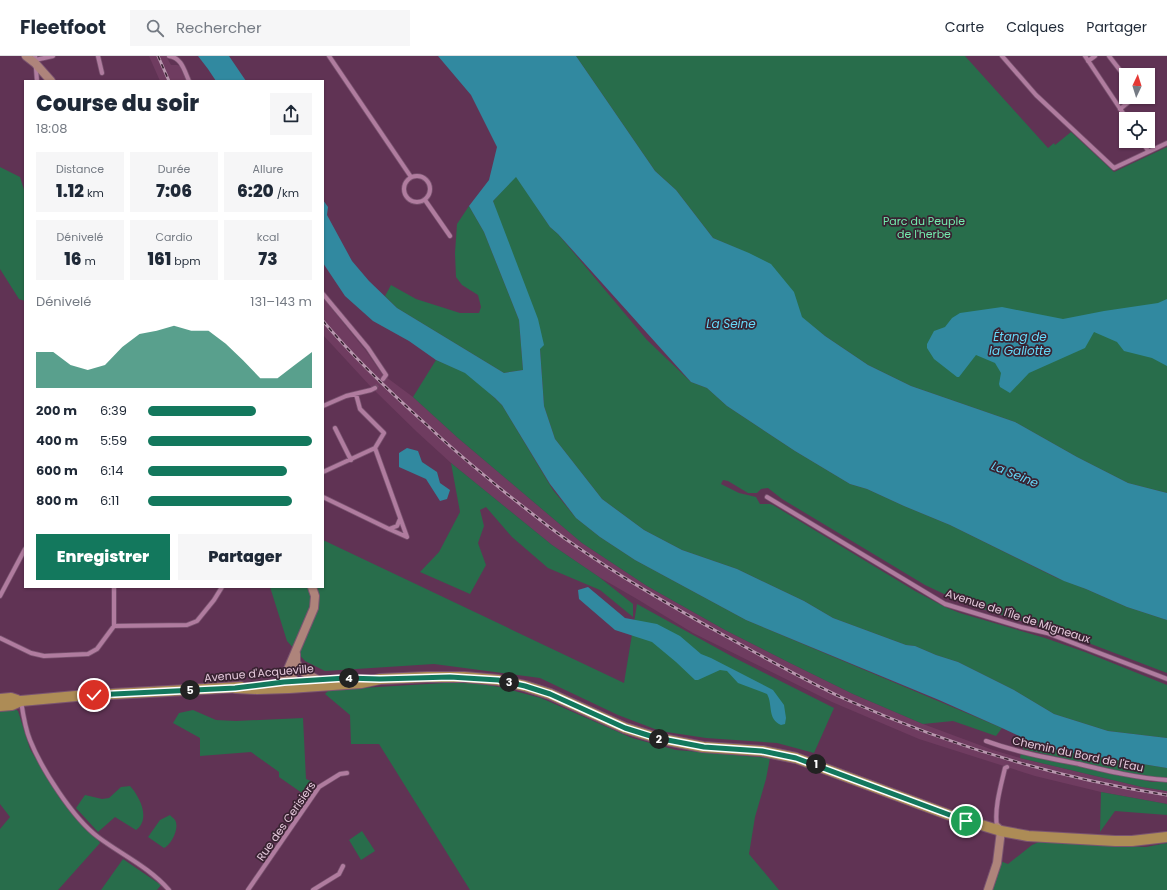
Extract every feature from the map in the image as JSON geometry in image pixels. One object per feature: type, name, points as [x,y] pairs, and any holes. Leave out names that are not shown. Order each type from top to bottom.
[{"type":"main road","points":[[235,688],[256,689],[298,685],[361,683],[380,679],[464,677],[490,679],[511,683],[550,694],[625,728],[657,738],[686,745],[750,749],[784,755],[808,762],[952,816],[999,829],[1100,836],[1167,836]]},
{"type":"main road","name":"Avenue d'Acqueville","points":[[21,701],[82,696],[235,688],[281,682],[298,685],[318,680],[346,678],[380,679]]},
{"type":"main road","points":[[0,699],[11,698],[21,701]]},
{"type":"main road","points":[[0,706],[12,705],[21,701]]},
{"type":"street","points":[[26,56],[35,60],[50,80]]},
{"type":"street","points":[[35,60],[53,56]]},
{"type":"street","points":[[98,56],[102,73]]},
{"type":"street","points":[[169,56],[175,57],[180,62],[189,80]]},
{"type":"street","points":[[329,56],[411,178]]},
{"type":"street","points":[[1002,56],[1036,95],[1114,168],[1167,143]]},
{"type":"street","points":[[1085,56],[1122,112]]},
{"type":"street","points":[[1088,61],[1095,56]]},
{"type":"street","points":[[1109,56],[1119,69]]},
{"type":"street","points":[[35,60],[37,80]]},
{"type":"street","points":[[1120,109],[1127,104]]},
{"type":"street","points":[[420,176],[427,180],[431,188],[429,197],[425,200],[417,203],[409,200],[406,196],[404,188],[405,184],[411,178],[420,176]]},
{"type":"street","points":[[425,200],[450,236]]},
{"type":"street","points":[[324,295],[368,348],[386,375],[382,379]]},
{"type":"street","points":[[324,406],[346,396],[375,388]]},
{"type":"street","points":[[324,470],[351,460],[374,448],[384,433],[360,408],[356,394]]},
{"type":"street","points":[[336,428],[351,460]]},
{"type":"street","points":[[324,497],[407,537],[374,448]]},
{"type":"street","name":"Avenue de l'Île de Migneaux","points":[[766,497],[945,604],[1021,627],[1047,633],[1167,679]]},
{"type":"street","points":[[389,529],[397,526],[400,519]]},
{"type":"street","points":[[0,596],[24,551]]},
{"type":"street","points":[[20,559],[24,561]]},
{"type":"street","points":[[0,638],[31,653],[44,656],[88,654],[97,650],[114,626],[114,588]]},
{"type":"street","points":[[114,626],[187,625],[197,621],[221,588]]},
{"type":"street","points":[[281,682],[296,654],[314,608],[315,596],[312,588]]},
{"type":"street","points":[[296,654],[296,662],[300,670],[318,680]]},
{"type":"street","points":[[290,666],[292,676],[298,685]]},
{"type":"street","points":[[298,685],[300,670]]},
{"type":"street","points":[[21,701],[30,739],[55,787],[79,818],[96,835],[148,870],[169,890]]},
{"type":"street","name":"Chemin du Bord de l'Eau","points":[[986,741],[1019,751],[1136,777],[1167,780]]},
{"type":"street","points":[[988,890],[997,863],[999,829],[996,819],[1005,768],[1007,768]]},
{"type":"street","name":"Rue des Cerisiers","points":[[248,890],[273,855],[278,844],[319,787],[340,774],[347,773]]},
{"type":"street","points":[[313,890],[339,874],[343,866]]},
{"type":"shaded area","points":[[149,56],[166,56],[171,65],[180,66],[187,80],[160,80]]},
{"type":"shaded area","points":[[324,299],[366,351],[382,374],[413,397],[458,438],[582,543],[647,586],[725,630],[790,663],[853,694],[923,724],[993,750],[1020,758],[1142,787],[1167,791],[1167,804],[1101,792],[1035,776],[919,739],[832,702],[693,633],[599,577],[552,545],[451,463],[372,388],[324,336]]},
{"type":"green space","name":"Parc du Peuple de l'herbe","points":[[576,56],[965,56],[1048,148],[1054,143],[1055,145],[1071,132],[1114,172],[1167,147],[1167,493],[1128,483],[1077,457],[1015,422],[911,386],[868,365],[825,336],[788,307],[741,250],[713,238],[676,190],[655,171]]},
{"type":"green space","points":[[0,167],[20,177],[24,190],[24,301],[19,299],[0,269]]},
{"type":"green space","points":[[516,176],[550,227],[558,234],[647,340],[691,382],[707,388],[727,406],[795,451],[850,484],[867,489],[950,525],[1057,578],[1127,607],[1167,620],[1167,673],[1078,639],[959,601],[925,585],[782,499],[768,488],[761,489],[757,493],[748,493],[728,481],[723,480],[721,484],[739,493],[756,497],[760,504],[773,505],[915,591],[945,607],[1085,652],[1167,685],[1167,738],[1108,731],[1054,714],[1014,690],[958,662],[915,646],[906,645],[833,618],[804,601],[737,569],[682,550],[644,530],[602,499],[555,439],[544,406],[540,349],[493,201]]},
{"type":"green space","points":[[469,206],[484,232],[519,320],[523,370],[504,373],[397,308],[385,296],[391,285],[416,299],[460,313],[479,313],[481,307],[478,295],[462,285],[456,277],[455,253],[457,224]]},
{"type":"green space","points":[[436,360],[471,375],[502,405],[553,490],[576,518],[600,537],[635,560],[746,620],[1002,728],[996,736],[953,721],[923,724],[853,694],[790,663],[725,630],[647,586],[582,543],[458,438],[413,397]]},
{"type":"green space","points":[[451,463],[552,545],[599,577],[633,604],[633,617],[600,590],[548,568],[512,537],[486,507],[480,510],[484,526],[478,543],[486,565],[470,594],[420,572],[439,552],[460,512]]},
{"type":"green space","points":[[324,540],[624,683],[637,604],[733,657],[834,708],[814,753],[777,743],[706,738],[660,731],[618,715],[540,678],[434,664],[325,671],[305,661],[287,641],[270,588],[324,588]]},
{"type":"green space","points":[[444,683],[473,683],[500,687],[541,698],[632,738],[676,750],[770,758],[766,779],[755,817],[749,854],[779,890],[470,890],[379,744],[351,744],[350,715],[325,694],[329,690]]},
{"type":"green space","points":[[13,708],[18,711],[30,749],[61,800],[94,833],[100,843],[58,890],[0,890],[0,829],[10,817],[0,804],[0,709]]},
{"type":"green space","points":[[193,710],[216,720],[236,721],[303,718],[306,779],[311,781],[302,793],[279,777],[279,772],[251,752],[200,756],[200,738],[173,723],[179,713]]},
{"type":"green space","points":[[1024,739],[1044,748],[1167,768],[1167,778],[1145,777],[1023,749]]},
{"type":"green space","points":[[1021,753],[1152,782],[1167,782],[1167,791],[1142,787],[1020,758]]},
{"type":"green space","points":[[130,786],[140,802],[143,814],[143,820],[136,830],[115,817],[98,832],[76,808],[85,795],[102,799],[109,798],[121,787]]},
{"type":"green space","points":[[1101,792],[1167,804],[1167,815],[1115,811],[1100,832]]},
{"type":"green space","points":[[170,815],[175,820],[176,832],[172,840],[164,848],[148,837],[160,820]]},
{"type":"green space","points":[[362,831],[375,851],[361,860],[349,840]]},
{"type":"green space","points":[[1041,841],[1146,847],[1167,843],[1167,890],[991,890],[1000,861],[1008,864],[1032,845]]},
{"type":"green space","points":[[123,859],[161,885],[157,890],[101,890]]},
{"type":"water","points":[[198,56],[229,56],[245,80],[215,80]]},
{"type":"water","name":"La Seine","points":[[438,56],[576,56],[655,171],[676,190],[713,238],[771,264],[794,292],[802,317],[825,336],[868,365],[911,386],[1015,422],[1077,457],[1128,483],[1167,493],[1167,620],[1127,607],[1064,581],[950,525],[867,489],[850,484],[795,451],[727,406],[707,388],[691,382],[558,234],[550,227],[516,177],[493,201],[538,319],[544,345],[540,349],[544,406],[555,439],[602,499],[644,530],[682,550],[737,569],[804,601],[833,618],[906,645],[915,646],[958,662],[1014,690],[1054,714],[1108,731],[1167,738],[1167,768],[1044,748],[939,700],[746,620],[635,560],[600,537],[576,518],[550,484],[502,405],[495,398],[465,373],[436,360],[409,341],[373,321],[345,296],[324,264],[324,201],[328,207],[327,215],[352,261],[369,281],[397,308],[504,373],[523,370],[519,320],[484,232],[469,206],[489,180],[497,147],[471,95]]},
{"type":"water","name":"Étang de la Galiotte","points":[[1167,299],[1167,366],[1152,358],[1124,351],[1117,342],[1094,332],[1085,348],[1029,373],[1010,393],[1000,387],[999,384],[1001,373],[995,363],[976,355],[959,377],[957,377],[934,359],[927,348],[927,344],[934,331],[945,327],[952,318],[960,313],[1002,307],[1063,319],[1158,303]]},
{"type":"water","points":[[407,448],[418,451],[422,462],[437,472],[440,483],[450,490],[447,499],[440,501],[426,479],[399,467],[399,453]]},
{"type":"water","points":[[588,587],[625,618],[657,624],[680,636],[701,654],[773,690],[784,705],[786,718],[785,724],[781,725],[774,719],[767,694],[738,683],[727,671],[720,670],[695,680],[652,642],[615,630],[579,599],[578,590]]},
{"type":"tunnel","points":[[375,388],[383,379]]},
{"type":"railway","points":[[158,56],[169,80]]},
{"type":"railway","points":[[324,322],[400,401],[507,494],[562,536],[624,578],[718,632],[781,667],[845,699],[923,731],[1003,758],[1043,769],[1126,788],[1167,795]]},
{"type":"route","points":[[94,695],[235,688],[269,683],[346,678],[380,679],[464,677],[498,680],[525,686],[550,694],[625,728],[657,738],[686,745],[750,749],[796,758],[966,821]]}]
